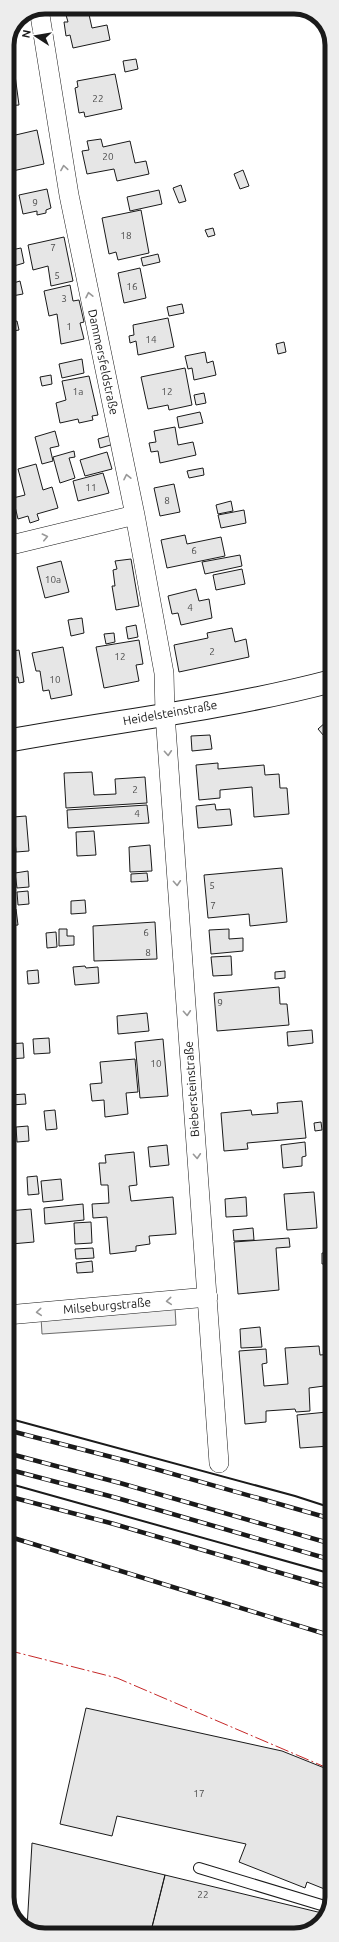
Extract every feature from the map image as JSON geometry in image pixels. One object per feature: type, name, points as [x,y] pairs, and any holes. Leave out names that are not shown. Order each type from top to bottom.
[{"type":"main road","name":"Heidelsteinstraße","points":[[14,740],[74,728],[164,714],[305,688],[325,683]]},
{"type":"street","name":"Dammersfeldstraße","points":[[40,15],[68,195],[135,515],[164,673],[164,714]]},
{"type":"street","points":[[14,544],[135,515]]},
{"type":"street","name":"Biebersteinstraße","points":[[164,714],[219,1463]]},
{"type":"street","name":"Milseburgstraße","points":[[14,1314],[208,1297]]},
{"type":"lane","points":[[198,1868],[323,1906]]},
{"type":"shaded area","points":[[175,1308],[176,1325],[42,1334],[41,1317]]},
{"type":"building","points":[[89,14],[92,28],[107,25],[110,40],[73,48],[70,35],[66,36],[64,22],[68,22],[66,15]]},
{"type":"building","points":[[136,59],[138,69],[125,72],[123,61]]},
{"type":"building","points":[[115,74],[122,109],[85,117],[84,112],[79,113],[75,88],[78,87],[77,81]]},
{"type":"building","points":[[14,75],[19,105],[14,105]]},
{"type":"building","points":[[37,130],[44,164],[14,171],[14,135]]},
{"type":"building","points":[[101,139],[103,147],[130,141],[135,163],[146,161],[149,174],[117,181],[114,169],[87,174],[82,151],[89,150],[87,141]]},
{"type":"building","points":[[243,170],[249,186],[240,189],[234,174]]},
{"type":"building","points":[[181,185],[186,201],[179,203],[173,188]]},
{"type":"building","points":[[47,189],[51,208],[46,210],[46,213],[37,215],[37,211],[23,214],[19,195]]},
{"type":"building","points":[[159,190],[162,204],[130,211],[127,197]]},
{"type":"building","points":[[141,210],[149,253],[118,260],[116,252],[109,254],[102,218]]},
{"type":"building","points":[[213,228],[215,235],[208,237],[205,230]]},
{"type":"building","points":[[64,237],[73,281],[51,286],[48,266],[33,270],[28,245]]},
{"type":"building","points":[[21,248],[24,263],[14,266],[14,249]]},
{"type":"building","points":[[158,254],[160,262],[143,266],[141,258]]},
{"type":"building","points":[[140,268],[146,298],[124,303],[118,273]]},
{"type":"building","points":[[20,281],[23,294],[14,296],[14,283]]},
{"type":"building","points":[[70,285],[73,301],[79,300],[84,322],[80,323],[84,339],[61,344],[57,314],[49,316],[44,291]]},
{"type":"building","points":[[182,304],[184,313],[169,316],[167,307]]},
{"type":"building","points":[[168,318],[174,347],[138,355],[136,341],[130,343],[129,336],[134,335],[133,325]]},
{"type":"building","points":[[17,321],[19,330],[14,331],[14,322]]},
{"type":"building","points":[[284,342],[286,352],[278,354],[276,344]]},
{"type":"building","points":[[205,352],[207,363],[213,361],[216,375],[194,380],[192,368],[188,369],[185,356]]},
{"type":"building","points":[[82,359],[84,373],[62,378],[59,364]]},
{"type":"building","points":[[185,368],[192,405],[169,410],[168,405],[148,409],[141,377]]},
{"type":"building","points":[[51,375],[52,384],[42,386],[40,377]]},
{"type":"building","points":[[89,376],[98,415],[92,416],[93,420],[79,423],[78,419],[60,423],[56,403],[66,400],[62,381]]},
{"type":"building","points":[[204,393],[206,403],[196,405],[194,395]]},
{"type":"building","points":[[200,412],[203,423],[179,428],[177,417]]},
{"type":"building","points":[[175,427],[178,445],[193,442],[196,455],[160,463],[158,451],[151,452],[149,443],[156,442],[154,431]]},
{"type":"building","points":[[55,431],[59,446],[50,448],[53,461],[42,464],[35,437]]},
{"type":"building","points":[[112,435],[114,444],[100,448],[98,439]]},
{"type":"building","points":[[74,451],[75,457],[69,458],[75,478],[60,483],[53,457]]},
{"type":"building","points":[[107,452],[112,469],[85,476],[80,460]]},
{"type":"building","points":[[36,464],[43,490],[52,487],[58,508],[37,514],[39,520],[30,523],[28,516],[18,519],[14,498],[25,495],[18,469]]},
{"type":"building","points":[[203,468],[204,475],[189,478],[187,471]]},
{"type":"building","points":[[103,473],[109,493],[78,501],[73,481]]},
{"type":"building","points":[[174,484],[180,512],[160,516],[154,488]]},
{"type":"building","points":[[231,501],[233,511],[218,514],[216,505]]},
{"type":"building","points":[[244,510],[246,523],[221,528],[218,515]]},
{"type":"building","points":[[185,535],[187,544],[221,537],[225,556],[167,568],[161,540]]},
{"type":"building","points":[[240,555],[242,566],[205,574],[202,562]]},
{"type":"building","points":[[131,559],[139,606],[116,610],[112,586],[115,586],[113,570],[117,569],[115,561]]},
{"type":"building","points":[[61,561],[69,592],[45,598],[37,567]]},
{"type":"building","points":[[242,569],[245,584],[216,590],[213,575]]},
{"type":"building","points":[[196,589],[199,601],[209,599],[212,618],[181,625],[178,613],[172,614],[168,596]]},
{"type":"building","points":[[82,618],[84,633],[71,636],[68,620]]},
{"type":"building","points":[[136,625],[138,637],[128,639],[126,627]]},
{"type":"building","points":[[232,628],[235,642],[246,639],[249,657],[179,672],[174,645],[208,638],[207,633]]},
{"type":"building","points":[[114,633],[115,642],[106,644],[104,634]]},
{"type":"building","points":[[139,640],[143,664],[136,665],[139,681],[104,688],[96,647]]},
{"type":"building","points":[[63,647],[72,695],[51,699],[49,690],[43,691],[40,671],[36,671],[32,653]]},
{"type":"building","points":[[19,650],[24,682],[19,683],[18,677],[14,678],[14,651]]},
{"type":"building","points":[[325,723],[324,736],[318,729]]},
{"type":"building","points":[[210,735],[212,749],[192,751],[191,736]]},
{"type":"building","points":[[218,763],[218,769],[264,765],[265,775],[279,774],[280,788],[287,788],[289,814],[254,817],[252,787],[220,790],[220,798],[199,800],[196,765]]},
{"type":"building","points":[[92,772],[94,795],[116,794],[115,779],[145,777],[147,803],[66,808],[64,773]]},
{"type":"building","points":[[215,804],[216,810],[230,809],[232,825],[198,828],[196,806]]},
{"type":"building","points":[[147,805],[149,823],[68,828],[67,810]]},
{"type":"building","points":[[26,816],[29,851],[16,852],[14,817]]},
{"type":"building","points":[[94,831],[96,855],[77,856],[76,832]]},
{"type":"building","points":[[150,845],[152,871],[130,872],[129,847]]},
{"type":"building","points":[[282,868],[287,922],[250,926],[249,914],[208,918],[204,875]]},
{"type":"building","points":[[28,871],[29,887],[17,888],[15,873]]},
{"type":"building","points":[[147,873],[148,881],[131,882],[131,874]]},
{"type":"building","points":[[28,891],[29,904],[18,905],[17,892]]},
{"type":"building","points":[[85,900],[86,913],[71,914],[71,901]]},
{"type":"building","points":[[14,909],[16,909],[18,925],[14,925]]},
{"type":"building","points":[[155,922],[157,959],[94,961],[93,926]]},
{"type":"building","points":[[59,929],[67,929],[67,936],[74,936],[74,945],[59,946]]},
{"type":"building","points":[[229,929],[229,939],[243,938],[243,951],[211,954],[209,930]]},
{"type":"building","points":[[56,932],[57,947],[47,948],[46,933]]},
{"type":"building","points":[[231,956],[232,975],[213,976],[211,957]]},
{"type":"building","points":[[85,966],[86,968],[98,967],[99,983],[75,985],[73,967]]},
{"type":"building","points":[[38,970],[39,983],[28,984],[27,971]]},
{"type":"building","points":[[285,971],[285,978],[275,979],[275,972]]},
{"type":"building","points":[[279,987],[280,1004],[287,1004],[289,1025],[217,1031],[214,993]]},
{"type":"building","points":[[147,1013],[149,1031],[118,1034],[117,1016]]},
{"type":"building","points":[[312,1030],[313,1043],[288,1046],[287,1032]]},
{"type":"building","points":[[49,1038],[50,1053],[34,1054],[33,1039]]},
{"type":"building","points":[[163,1039],[168,1096],[140,1098],[135,1042]]},
{"type":"building","points":[[23,1043],[24,1058],[14,1059],[14,1044]]},
{"type":"building","points":[[135,1059],[138,1092],[126,1093],[128,1114],[105,1117],[104,1100],[92,1101],[90,1084],[102,1083],[100,1062]]},
{"type":"building","points":[[25,1094],[26,1104],[14,1105],[14,1095]]},
{"type":"building","points":[[302,1101],[306,1138],[247,1143],[248,1149],[224,1151],[221,1113],[251,1110],[252,1115],[278,1113],[277,1103]]},
{"type":"building","points":[[55,1110],[57,1129],[46,1130],[44,1111]]},
{"type":"building","points":[[321,1122],[322,1130],[315,1131],[314,1123]]},
{"type":"building","points":[[28,1126],[29,1141],[17,1142],[16,1127]]},
{"type":"building","points":[[305,1142],[306,1156],[302,1157],[302,1166],[283,1168],[281,1145]]},
{"type":"building","points":[[167,1145],[169,1165],[150,1167],[148,1147]]},
{"type":"building","points":[[134,1152],[137,1185],[129,1186],[131,1201],[173,1197],[176,1234],[149,1236],[150,1244],[136,1246],[136,1251],[110,1254],[107,1217],[93,1218],[92,1204],[109,1203],[108,1185],[101,1185],[99,1163],[106,1163],[105,1155]]},
{"type":"building","points":[[37,1176],[39,1194],[28,1195],[27,1177]]},
{"type":"building","points":[[61,1179],[63,1200],[43,1202],[41,1181]]},
{"type":"building","points":[[314,1192],[317,1228],[287,1230],[284,1194]]},
{"type":"building","points":[[246,1197],[247,1216],[226,1217],[225,1199]]},
{"type":"building","points":[[83,1204],[84,1220],[45,1224],[44,1208]]},
{"type":"building","points":[[31,1209],[34,1242],[14,1244],[14,1210]]},
{"type":"building","points":[[91,1222],[92,1243],[75,1244],[74,1223]]},
{"type":"building","points":[[253,1228],[254,1240],[234,1241],[233,1230]]},
{"type":"building","points":[[289,1238],[290,1247],[276,1248],[279,1290],[238,1294],[234,1242]]},
{"type":"building","points":[[93,1248],[94,1258],[76,1259],[75,1249]]},
{"type":"building","points":[[322,1253],[325,1253],[325,1264],[322,1264]]},
{"type":"building","points":[[92,1261],[93,1272],[77,1273],[76,1263]]},
{"type":"building","points":[[260,1327],[262,1347],[241,1348],[240,1329]]},
{"type":"building","points":[[319,1346],[320,1355],[325,1355],[325,1386],[309,1388],[310,1411],[296,1412],[295,1409],[266,1411],[266,1422],[245,1424],[239,1351],[266,1349],[267,1363],[262,1364],[264,1386],[288,1384],[285,1348]]},
{"type":"building","points":[[325,1412],[325,1446],[300,1448],[297,1415]]},
{"type":"building","points":[[86,1708],[282,1751],[325,1768],[325,1889],[307,1882],[305,1888],[239,1862],[246,1844],[117,1816],[112,1836],[60,1824]]},
{"type":"building","points":[[32,1843],[165,1875],[152,1928],[43,1928],[33,1926],[27,1922]]},
{"type":"building","points":[[165,1875],[320,1913],[313,1922],[298,1928],[152,1928]]},
{"type":"railway","points":[[14,1432],[127,1461],[325,1517]]},
{"type":"railway","points":[[14,1455],[120,1483],[325,1542]]},
{"type":"railway","points":[[14,1471],[117,1498],[325,1558]]},
{"type":"railway","points":[[14,1498],[114,1524],[325,1586]]},
{"type":"railway","points":[[14,1538],[325,1634]]},
{"type":"wall","points":[[14,1420],[295,1496],[325,1506]]},
{"type":"wall","points":[[14,1485],[325,1572]]},
{"type":"power","points":[[14,1652],[117,1678],[325,1767]]}]
